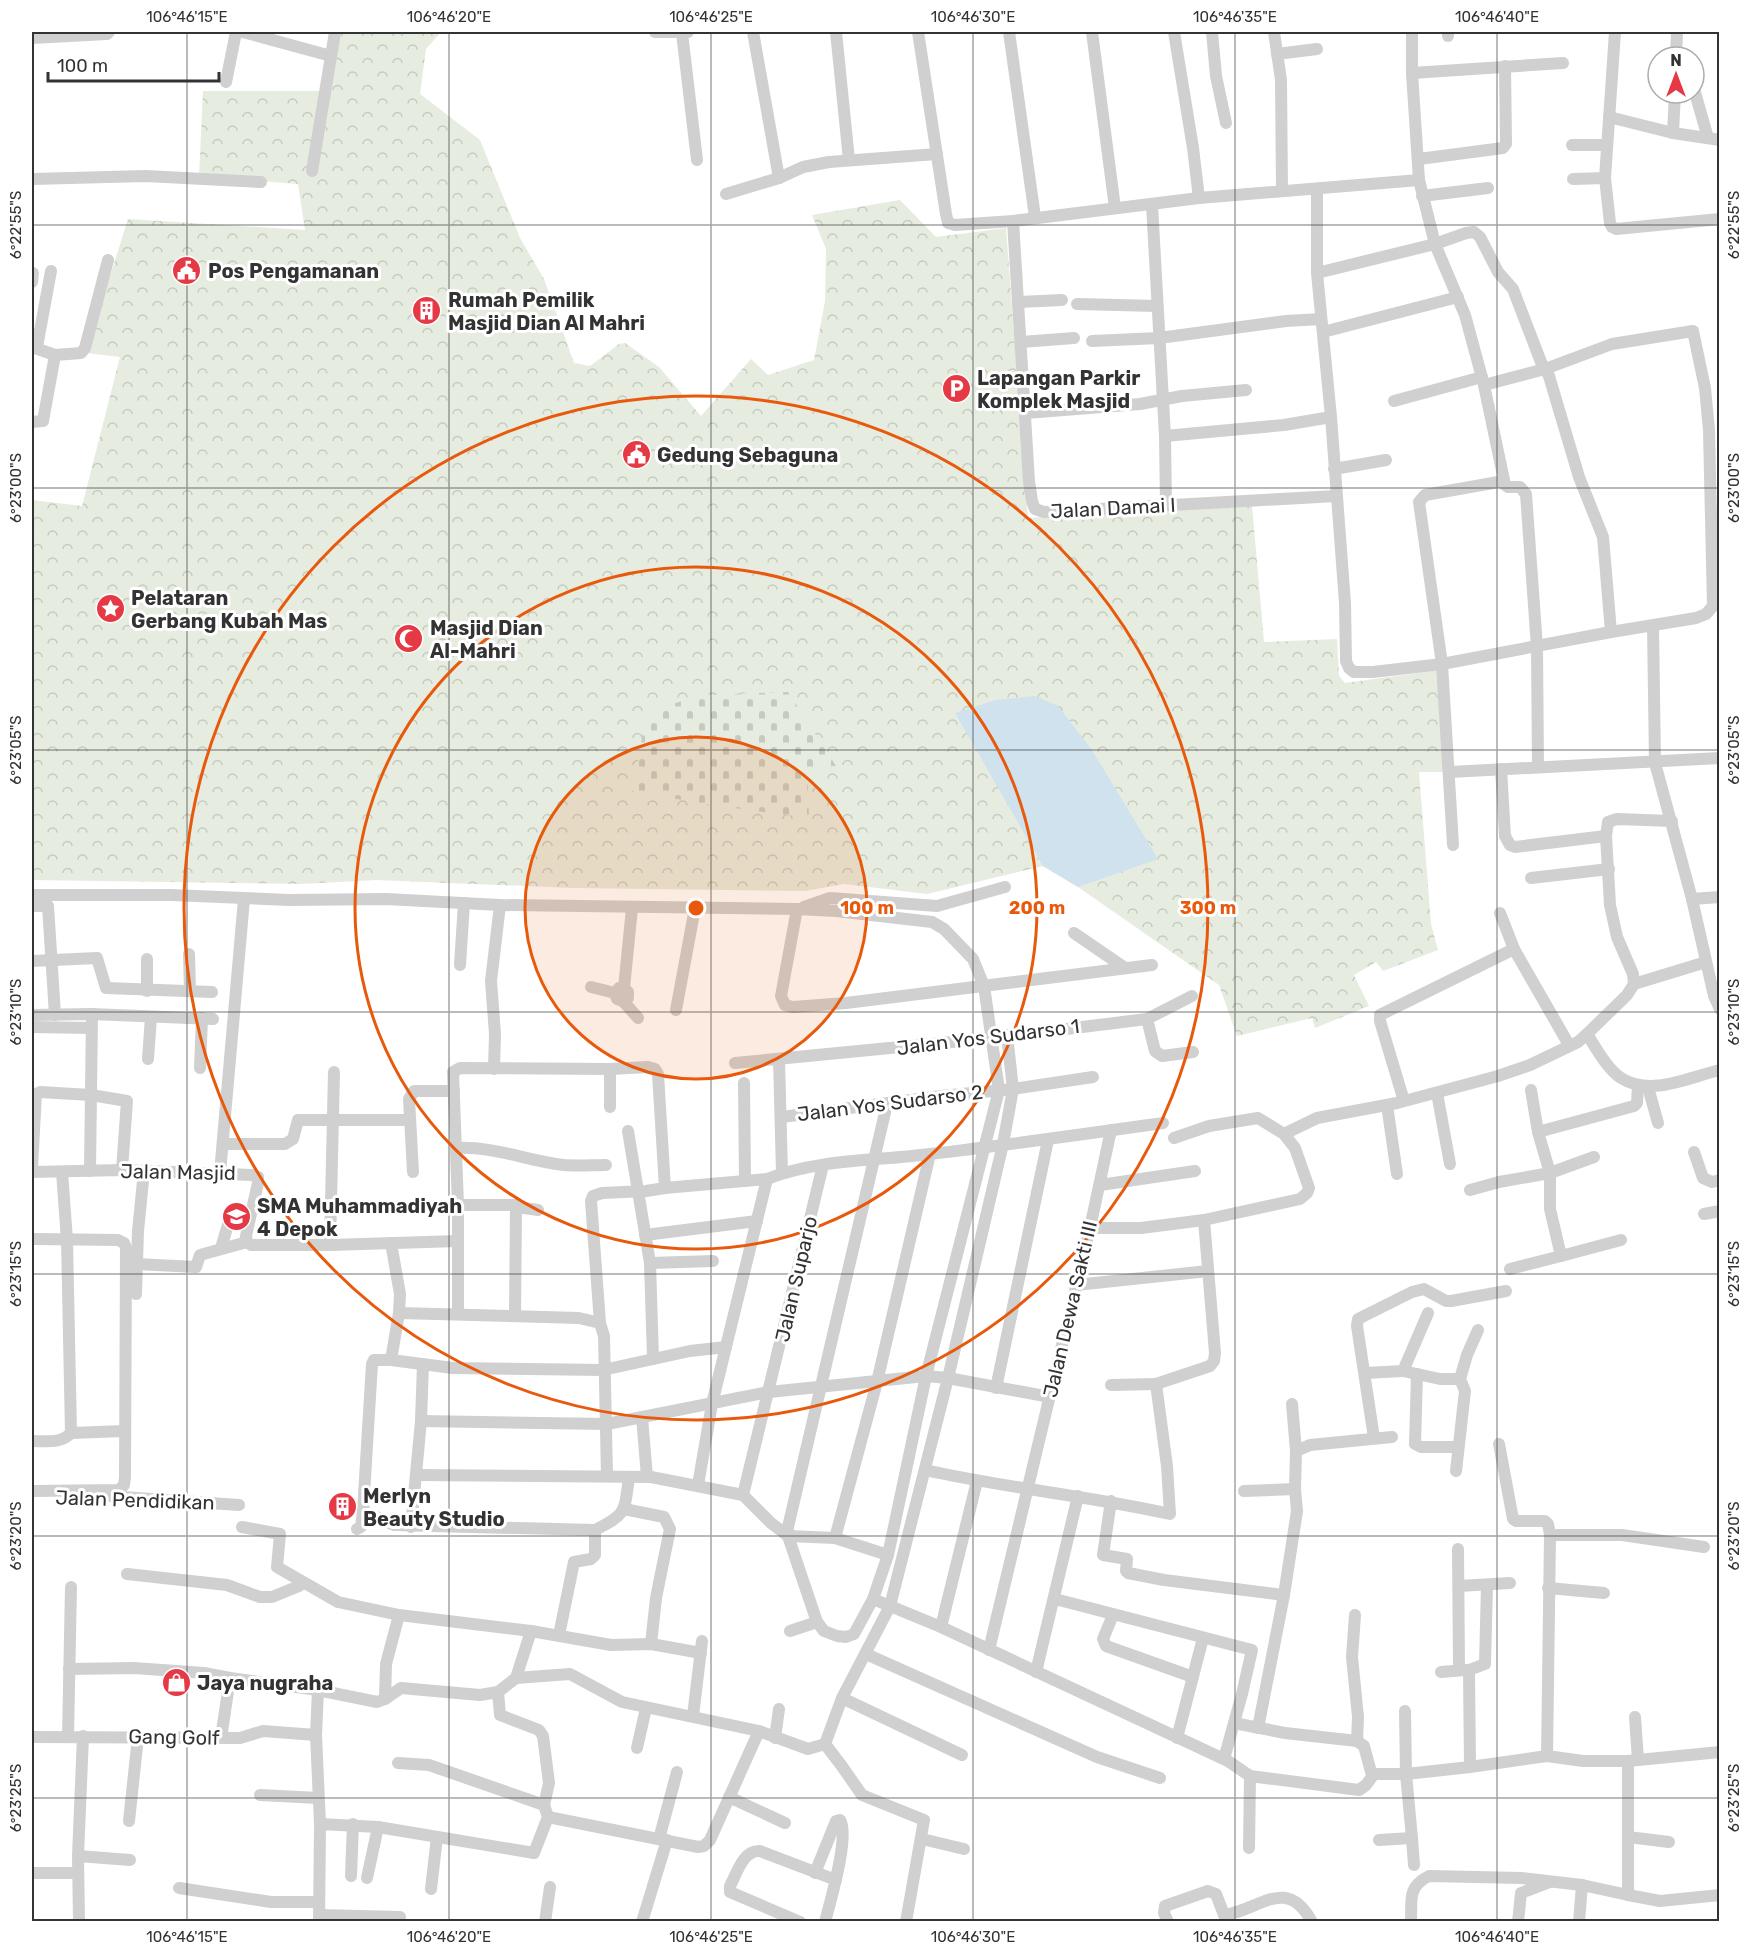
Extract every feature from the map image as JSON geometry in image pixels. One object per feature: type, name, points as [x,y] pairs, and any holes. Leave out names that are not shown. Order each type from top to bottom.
[{"type":"street","points":[[32,39],[109,32]]},
{"type":"street","points":[[226,82],[236,32]]},
{"type":"street","points":[[243,32],[331,56]]},
{"type":"street","points":[[312,171],[335,32]]},
{"type":"street","points":[[655,32],[685,32],[697,160]]},
{"type":"street","points":[[753,32],[779,178]]},
{"type":"street","points":[[836,32],[849,160]]},
{"type":"street","points":[[918,32],[948,223],[955,225],[1013,221],[1199,198],[1419,180]]},
{"type":"street","points":[[1009,32],[1035,217]]},
{"type":"street","points":[[1092,32],[1115,208]]},
{"type":"street","points":[[1174,32],[1199,198]]},
{"type":"street","points":[[1212,32],[1216,76],[1226,123]]},
{"type":"street","points":[[1274,32],[1281,80],[1282,191]]},
{"type":"street","points":[[1412,32],[1412,73],[1422,196],[1435,244],[1465,315],[1483,381],[1504,481],[1508,487],[1520,487],[1526,494],[1537,646],[1538,767]]},
{"type":"street","points":[[1615,32],[1605,178],[1612,227],[1616,229],[1719,219]]},
{"type":"street","points":[[1277,54],[1317,49]]},
{"type":"street","points":[[1412,73],[1563,63]]},
{"type":"street","points":[[1419,159],[1503,148],[1506,144],[1505,66]]},
{"type":"street","points":[[1673,133],[1674,105]]},
{"type":"street","points":[[1609,117],[1673,133],[1714,139],[1701,105]]},
{"type":"street","points":[[1572,145],[1607,145]]},
{"type":"street","points":[[726,194],[779,178],[803,167],[849,160],[937,154]]},
{"type":"street","points":[[32,179],[146,176],[261,182]]},
{"type":"street","points":[[1573,179],[1605,178]]},
{"type":"street","points":[[1422,196],[1488,188]]},
{"type":"street","points":[[1317,189],[1317,273],[1345,603],[1346,661],[1349,668],[1354,672],[1373,672],[1442,664],[1696,618],[1707,615],[1716,606],[1716,528],[1709,430],[1706,398],[1693,331],[1612,344],[1545,369],[1394,401]]},
{"type":"street","points":[[1152,205],[1165,436],[1166,505]]},
{"type":"street","name":"Jalan Damai I","points":[[1013,221],[1029,481],[1035,509],[1044,512],[1336,496]]},
{"type":"street","points":[[1317,273],[1435,244],[1466,233],[1474,232],[1480,237],[1489,258],[1513,289],[1540,362],[1549,376],[1580,477],[1600,526],[1611,632]]},
{"type":"street","points":[[51,271],[34,347],[55,355],[81,353],[85,348],[108,260]]},
{"type":"street","points":[[1323,332],[1458,297]]},
{"type":"street","points":[[1019,302],[1062,300]]},
{"type":"street","points":[[1077,304],[1157,306]]},
{"type":"street","points":[[1092,341],[1159,338],[1286,321],[1321,319]]},
{"type":"street","points":[[1022,342],[1074,338]]},
{"type":"street","points":[[32,422],[43,421],[55,355]]},
{"type":"street","points":[[1026,413],[1246,390]]},
{"type":"street","points":[[1706,398],[1719,396]]},
{"type":"street","points":[[1165,436],[1284,425],[1331,417]]},
{"type":"street","points":[[1334,469],[1386,460]]},
{"type":"street","points":[[1453,845],[1442,664],[1419,502],[1425,495],[1504,481]]},
{"type":"street","points":[[1653,626],[1655,763],[1672,821],[1719,1009]]},
{"type":"street","points":[[1450,772],[1719,758]]},
{"type":"street","points":[[1501,769],[1505,836],[1510,845],[1515,847],[1606,836]]},
{"type":"street","points":[[1284,1134],[1317,1118],[1397,1103],[1530,1065],[1583,1039],[1627,995],[1634,984],[1633,974],[1617,937],[1610,905],[1606,836],[1608,822],[1611,820],[1672,821]]},
{"type":"street","points":[[1531,878],[1609,869]]},
{"type":"street","points":[[797,909],[830,898],[937,906],[1005,887]]},
{"type":"street","points":[[32,895],[171,895],[244,899],[386,899],[500,905],[632,908],[797,909],[932,922],[944,929],[973,959],[984,986],[999,1090],[926,1376],[888,1555],[873,1599],[854,1634],[846,1637],[824,1631],[817,1622],[788,1536],[788,1527],[887,1104]]},
{"type":"street","points":[[1692,899],[1719,897]]},
{"type":"street","points":[[220,1173],[244,899]]},
{"type":"street","points":[[460,965],[464,903]]},
{"type":"street","points":[[494,1069],[495,1034],[491,981],[500,905]]},
{"type":"street","points":[[32,906],[48,906],[55,1015]]},
{"type":"street","points":[[621,994],[632,908]]},
{"type":"street","points":[[676,1010],[695,908]]},
{"type":"street","points":[[797,909],[781,996],[785,1005],[793,1007],[846,1003],[1152,965]]},
{"type":"street","points":[[1500,913],[1514,949],[1569,1046]]},
{"type":"street","points":[[1074,933],[1125,968]]},
{"type":"street","points":[[1396,1174],[1397,1103],[1380,1015],[1514,949]]},
{"type":"street","points":[[189,954],[190,992]]},
{"type":"street","points":[[32,961],[97,957],[106,988],[212,992]]},
{"type":"street","points":[[147,959],[147,991]]},
{"type":"street","points":[[1634,984],[1706,962]]},
{"type":"street","points":[[591,987],[621,994],[638,1018]]},
{"type":"street","name":"Jalan Yos Sudarso 1","points":[[735,1063],[993,1038],[1147,1019],[1192,996]]},
{"type":"street","points":[[90,1172],[92,1014]]},
{"type":"street","points":[[32,1015],[92,1014],[208,1019],[200,1068]]},
{"type":"street","points":[[148,1059],[151,1017]]},
{"type":"street","points":[[1147,1019],[1155,1052],[1162,1056],[1193,1052]]},
{"type":"street","points":[[32,1028],[91,1028]]},
{"type":"street","points":[[1587,1034],[1619,1077],[1643,1086],[1676,1082],[1719,1070]]},
{"type":"street","points":[[825,1744],[842,1698],[890,1606],[925,1470],[1003,1144],[1013,1089],[1007,1035]]},
{"type":"street","points":[[779,1060],[782,1173]]},
{"type":"street","points":[[458,1314],[458,1205],[453,1072],[455,1070],[460,1068],[648,1067],[656,1069],[665,1188]]},
{"type":"street","points":[[610,1069],[610,1107]]},
{"type":"street","points":[[330,1245],[334,1072]]},
{"type":"street","name":"Jalan Yos Sudarso 2","points":[[782,1117],[1093,1077]]},
{"type":"street","points":[[744,1083],[746,1180]]},
{"type":"street","points":[[1643,1086],[1658,1123]]},
{"type":"street","points":[[1538,1132],[1634,1106],[1643,1086]]},
{"type":"street","points":[[1531,1090],[1538,1132],[1550,1173],[1550,1209],[1561,1256]]},
{"type":"street","points":[[413,1172],[409,1099],[414,1091],[454,1091]]},
{"type":"street","points":[[32,1167],[37,1092],[91,1095],[124,1100],[128,1103],[122,1170]]},
{"type":"street","points":[[1437,1093],[1450,1164]]},
{"type":"street","points":[[1090,1228],[1141,1228],[1204,1220],[1300,1199],[1309,1188],[1295,1148],[1284,1134],[1258,1118],[1209,1126],[1174,1138]]},
{"type":"street","points":[[223,1144],[285,1144],[293,1139],[298,1120],[410,1120]]},
{"type":"street","points":[[607,1476],[604,1336],[600,1323],[591,1201],[593,1196],[602,1193],[767,1179],[782,1173],[823,1165],[1047,1140],[1163,1123]]},
{"type":"street","name":"Jalan Dewa Sakti III","points":[[989,1650],[1090,1228],[1111,1130]]},
{"type":"street","points":[[628,1131],[650,1263],[653,1359]]},
{"type":"street","points":[[996,1388],[1047,1140]]},
{"type":"street","points":[[456,1148],[505,1152],[564,1165],[606,1165]]},
{"type":"street","points":[[1694,1152],[1703,1178],[1712,1182],[1719,1180]]},
{"type":"street","points":[[835,1538],[877,1382],[930,1154]]},
{"type":"street","points":[[1470,1190],[1550,1173],[1594,1157]]},
{"type":"street","name":"Jalan Suparjo","points":[[743,1495],[823,1165]]},
{"type":"street","name":"Jalan Masjid","points":[[32,1172],[122,1170],[252,1174],[258,1177],[246,1236],[247,1242]]},
{"type":"street","points":[[136,1294],[136,1264],[144,1171]]},
{"type":"street","points":[[1100,1185],[1195,1171]]},
{"type":"street","points":[[62,1172],[67,1240],[71,1433]]},
{"type":"street","points":[[699,1485],[712,1404],[767,1179]]},
{"type":"street","points":[[458,1205],[514,1204],[517,1207],[538,1210]]},
{"type":"street","points":[[515,1316],[517,1207]]},
{"type":"street","points":[[221,1248],[233,1208]]},
{"type":"street","points":[[1704,1214],[1719,1211]]},
{"type":"street","points":[[1111,1385],[1156,1384],[1210,1366],[1214,1361],[1204,1220]]},
{"type":"street","points":[[645,1235],[757,1221]]},
{"type":"street","points":[[32,1491],[119,1490],[124,1485],[125,1477],[126,1248],[124,1243],[118,1240],[35,1239]]},
{"type":"street","points":[[1510,1269],[1621,1240]]},
{"type":"street","points":[[136,1264],[196,1267],[200,1254],[247,1242],[251,1245],[330,1245],[458,1241]]},
{"type":"street","points":[[391,1243],[398,1279],[399,1313],[391,1360]]},
{"type":"street","points":[[650,1263],[713,1261]]},
{"type":"street","points":[[1076,1285],[1208,1272]]},
{"type":"street","points":[[1374,1438],[1357,1326],[1358,1319],[1418,1291],[1451,1301],[1506,1291]]},
{"type":"street","points":[[399,1313],[579,1318],[600,1323]]},
{"type":"street","points":[[1403,1371],[1428,1313]]},
{"type":"street","points":[[1456,1471],[1465,1390],[1460,1379],[1478,1330]]},
{"type":"street","points":[[357,1529],[361,1527],[363,1511],[374,1360],[453,1368],[603,1370],[690,1351],[726,1347]]},
{"type":"street","points":[[411,1527],[421,1421],[423,1364]]},
{"type":"street","points":[[1365,1373],[1403,1371],[1440,1379],[1460,1379]]},
{"type":"street","points":[[1417,1374],[1415,1444],[1421,1447],[1458,1447]]},
{"type":"street","points":[[421,1421],[607,1424],[769,1392],[926,1376],[1050,1397]]},
{"type":"street","points":[[925,1470],[977,1481],[1112,1501],[1170,1514],[1156,1384]]},
{"type":"street","points":[[1258,1728],[1298,1511],[1292,1404]]},
{"type":"street","points":[[642,1417],[646,1477]]},
{"type":"street","points":[[32,1441],[60,1440],[71,1433],[124,1431]]},
{"type":"street","points":[[1296,1451],[1310,1445],[1392,1437]]},
{"type":"street","points":[[1499,1444],[1513,1519],[1516,1521],[1545,1521],[1550,1528],[1547,1756]]},
{"type":"street","points":[[416,1474],[646,1477],[699,1485],[743,1495],[771,1523],[788,1536],[835,1538],[888,1555]]},
{"type":"street","points":[[363,1511],[394,1525],[411,1527],[595,1530],[616,1519],[624,1509],[629,1478]]},
{"type":"street","points":[[941,1627],[977,1481]]},
{"type":"street","points":[[1244,1491],[1295,1489]]},
{"type":"street","name":"Jalan Pendidikan","points":[[32,1498],[86,1495],[239,1505]]},
{"type":"street","points":[[1036,1672],[1078,1496]]},
{"type":"street","points":[[1112,1501],[1103,1555],[1127,1559],[1126,1571],[1128,1573],[1164,1580],[1284,1595]]},
{"type":"street","points":[[624,1509],[664,1517],[670,1529],[656,1598],[651,1644]]},
{"type":"street","points":[[242,1527],[280,1534],[277,1567],[338,1602],[399,1615],[531,1630],[611,1645],[651,1644],[702,1647],[693,1716]]},
{"type":"street","points":[[559,1635],[574,1562],[591,1559],[595,1555],[595,1530]]},
{"type":"street","points":[[1550,1535],[1622,1535],[1704,1547]]},
{"type":"street","points":[[1458,1549],[1470,1767]]},
{"type":"street","points":[[127,1574],[227,1585],[260,1597],[272,1597],[299,1586],[302,1582]]},
{"type":"street","points":[[1459,1586],[1510,1583]]},
{"type":"street","points":[[1440,1672],[1464,1670],[1485,1664],[1487,1585]]},
{"type":"street","points":[[68,1736],[71,1587]]},
{"type":"street","points":[[1548,1588],[1604,1593]]},
{"type":"street","points":[[873,1599],[941,1627],[1224,1759],[1250,1776],[1359,1790],[1374,1774]]},
{"type":"street","points":[[1055,1599],[1252,1650],[1224,1759]]},
{"type":"street","points":[[385,1699],[386,1664],[399,1615]]},
{"type":"street","points":[[1113,1615],[1103,1639],[1106,1646],[1193,1677]]},
{"type":"street","points":[[1355,1615],[1352,1657],[1358,1717],[1357,1741]]},
{"type":"street","points":[[790,1631],[817,1622]]},
{"type":"street","points":[[516,1678],[531,1630]]},
{"type":"street","points":[[1177,1738],[1203,1638]]},
{"type":"street","points":[[866,1654],[1097,1757],[1160,1778]]},
{"type":"street","points":[[69,1669],[134,1668],[204,1673],[377,1701],[385,1699],[401,1688],[480,1695],[498,1692],[516,1678],[570,1674],[622,1702],[759,1731],[808,1749],[825,1744]]},
{"type":"street","points":[[221,1738],[230,1678]]},
{"type":"street","points":[[318,1690],[316,1736],[320,1824],[319,1913]]},
{"type":"street","points":[[320,1824],[378,1827],[534,1853],[546,1811],[549,1783],[543,1736],[539,1730],[500,1715],[498,1692]]},
{"type":"street","points":[[842,1698],[962,1755]]},
{"type":"street","points":[[637,1749],[646,1708]]},
{"type":"street","points":[[775,1738],[779,1709]]},
{"type":"street","points":[[1405,1711],[1406,1774],[1414,1865]]},
{"type":"street","points":[[1628,1895],[1628,1837],[1635,1717]]},
{"type":"street","points":[[1234,1723],[1357,1741],[1364,1746],[1371,1772],[1374,1774],[1406,1774],[1547,1756],[1583,1761],[1633,1760],[1719,1752]]},
{"type":"street","name":"Gang Golf","points":[[32,1737],[240,1738],[263,1731],[316,1736]]},
{"type":"street","points":[[398,1763],[429,1766],[546,1811],[698,1847],[704,1846],[710,1840],[759,1731]]},
{"type":"street","points":[[79,1922],[78,1856],[83,1736]]},
{"type":"street","points":[[129,1821],[138,1737]]},
{"type":"street","points":[[825,1744],[862,1795],[924,1820],[906,1922]]},
{"type":"street","points":[[642,1922],[677,1772]]},
{"type":"street","points":[[1249,1848],[1250,1776]]},
{"type":"street","points":[[260,1795],[318,1798]]},
{"type":"street","points":[[729,1797],[785,1823]]},
{"type":"street","points":[[814,1873],[836,1821],[840,1820],[844,1826],[836,1880],[825,1922]]},
{"type":"street","points":[[351,1876],[353,1824]]},
{"type":"street","points":[[367,1878],[378,1827]]},
{"type":"street","points":[[431,1889],[437,1837]]},
{"type":"street","points":[[1628,1837],[1669,1842]]},
{"type":"street","points":[[1379,1840],[1412,1838]]},
{"type":"street","points":[[922,1839],[964,1849]]},
{"type":"street","points":[[800,1922],[730,1892],[730,1886],[746,1855],[760,1851],[836,1880]]},
{"type":"street","points":[[78,1856],[130,1860]]},
{"type":"street","points":[[32,1873],[78,1873]]},
{"type":"street","points":[[1411,1922],[1412,1890],[1419,1881],[1429,1876],[1551,1881],[1660,1901],[1719,1895]]},
{"type":"street","points":[[1518,1922],[1521,1893],[1551,1881]]},
{"type":"street","points":[[1579,1922],[1581,1885]]},
{"type":"street","points":[[545,1922],[550,1887]]},
{"type":"street","points":[[179,1888],[271,1902],[319,1913],[400,1917]]},
{"type":"street","points":[[1168,1922],[1164,1913],[1165,1906],[1208,1891],[1216,1894],[1224,1915],[1272,1897],[1283,1897],[1295,1900],[1307,1912],[1312,1922]]},
{"type":"green space","points":[[337,32],[441,32],[426,49],[420,94],[480,140],[520,238],[544,279],[574,363],[590,366],[619,344],[625,343],[659,367],[701,416],[751,359],[768,375],[814,360],[825,301],[826,249],[812,215],[900,200],[936,237],[1006,228],[1028,518],[1252,505],[1264,642],[1337,639],[1339,676],[1345,683],[1440,670],[1444,772],[1419,772],[1431,924],[1438,950],[1383,971],[1376,962],[1354,975],[1369,1006],[1315,1028],[1312,1018],[1237,1036],[1219,985],[1078,887],[1043,866],[927,894],[844,884],[805,891],[574,888],[376,880],[300,884],[32,880],[32,500],[82,506],[120,357],[86,353],[128,219],[305,230],[298,184],[199,176],[203,91],[326,91]]},
{"type":"green space","points":[[788,692],[836,766],[807,768],[809,818],[705,804],[632,791],[647,711],[704,695]]},
{"type":"water","points":[[1035,696],[1058,706],[1092,750],[1158,859],[1078,887],[1043,866],[955,713],[996,700]]},
{"type":"place","name":"Pos Pengamanan","points":[[187,271]]},
{"type":"place","name":"Rumah Pemilik Masjid Dian Al Mahri","points":[[427,311]]},
{"type":"place","name":"Lapangan Parkir Komplek Masjid","points":[[956,389]]},
{"type":"place","name":"Gedung Sebaguna","points":[[636,455]]},
{"type":"place","name":"Pelataran Gerbang Kubah Mas","points":[[110,609]]},
{"type":"place","name":"Masjid Dian Al-Mahri","points":[[409,639]]},
{"type":"place","name":"SMA Muhammadiyah 4 Depok","points":[[236,1217]]},
{"type":"place","name":"Merlyn Beauty Studio","points":[[342,1507]]},
{"type":"place","name":"Jaya nugraha","points":[[176,1683]]}]
